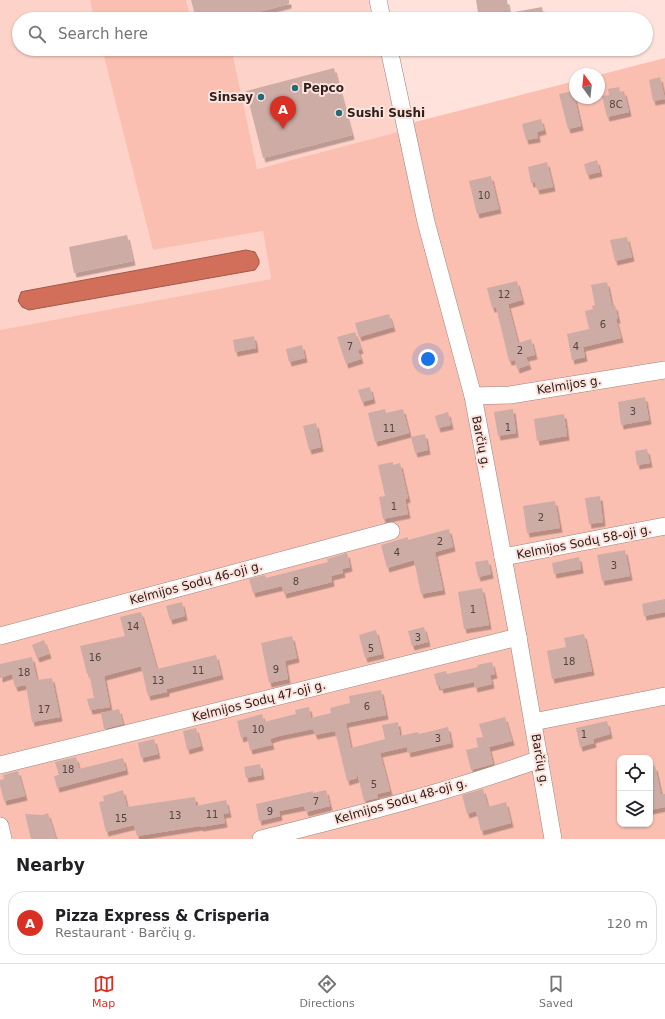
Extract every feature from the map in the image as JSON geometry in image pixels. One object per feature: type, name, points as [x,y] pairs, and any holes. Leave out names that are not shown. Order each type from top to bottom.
[{"type":"street","points":[[378,0],[381,12]]},
{"type":"street","name":"Barčių g.","points":[[390,56],[426,222],[473,396],[518,637],[553,839]]},
{"type":"street","name":"Kelmijos g.","points":[[473,396],[510,395],[665,370]]},
{"type":"street","name":"Kelmijos Sodų 58-oji g.","points":[[503,557],[665,526]]},
{"type":"street","name":"Kelmijos Sodų 46-oji g.","points":[[0,636],[392,531]]},
{"type":"street","name":"Kelmijos Sodų 47-oji g.","points":[[0,766],[518,637]]},
{"type":"street","points":[[533,722],[665,696]]},
{"type":"street","name":"Kelmijos Sodų 48-oji g.","points":[[261,839],[411,800],[504,772],[540,759]]},
{"type":"street","points":[[0,826],[3,839]]},
{"type":"shaded area","points":[[0,0],[90,0],[93,12],[12,12],[12,56],[104,56],[153,250],[263,231],[271,279],[0,330]]},
{"type":"shaded area","points":[[90,0],[186,0],[189,12],[93,12]]},
{"type":"shaded area","points":[[186,0],[372,0],[374,12],[189,12]]},
{"type":"shaded area","points":[[104,56],[233,56],[257,169],[398,132],[401,140],[415,122],[569,83],[569,104],[605,104],[605,73],[665,58],[665,839],[0,839],[0,330],[271,279],[263,231],[153,250]]},
{"type":"shaded area","points":[[233,56],[382,56],[398,132],[256,169]]},
{"type":"shaded area","points":[[246,250],[255,252],[259,260],[259,264],[255,270],[29,310],[22,307],[18,301],[21,292],[25,291]]},
{"type":"building","points":[[191,0],[289,0],[289,4],[258,12],[194,12]]},
{"type":"building","points":[[476,0],[507,0],[509,12],[478,12]]},
{"type":"building","points":[[542,7],[543,12],[514,12]]},
{"type":"building","points":[[334,68],[352,135],[263,158],[246,91]]},
{"type":"building","points":[[660,77],[665,99],[653,101],[649,80]]},
{"type":"building","points":[[619,87],[620,92],[624,91],[629,112],[607,117],[604,104],[605,96],[609,95],[608,89]]},
{"type":"building","points":[[569,92],[569,104],[576,104],[581,126],[568,129],[559,94]]},
{"type":"building","points":[[541,119],[544,130],[537,132],[538,138],[526,140],[522,124]]},
{"type":"building","points":[[597,160],[600,172],[587,175],[584,164]]},
{"type":"building","points":[[547,162],[553,187],[537,190],[535,182],[531,183],[528,167]]},
{"type":"building","points":[[491,176],[499,209],[477,214],[469,181]]},
{"type":"building","points":[[127,235],[133,261],[74,273],[69,247]]},
{"type":"building","points":[[627,237],[632,257],[615,261],[610,240]]},
{"type":"building","points":[[517,281],[522,300],[508,304],[518,343],[531,339],[535,355],[526,357],[529,365],[517,369],[515,360],[509,361],[496,307],[492,308],[487,288]]},
{"type":"building","points":[[607,282],[612,306],[615,305],[618,319],[616,319],[621,338],[583,347],[585,357],[572,360],[567,334],[589,329],[585,311],[593,309],[592,306],[595,305],[591,285]]},
{"type":"building","points":[[389,314],[393,327],[359,337],[355,323]]},
{"type":"building","points":[[355,332],[361,349],[358,350],[361,359],[346,364],[337,337]]},
{"type":"building","points":[[254,336],[256,348],[235,352],[233,340]]},
{"type":"building","points":[[302,345],[305,358],[289,362],[286,349]]},
{"type":"building","points":[[370,387],[373,399],[362,402],[358,390]]},
{"type":"building","points":[[645,397],[649,420],[621,425],[618,402]]},
{"type":"building","points":[[385,409],[386,413],[403,409],[409,433],[375,442],[368,413]]},
{"type":"building","points":[[513,409],[516,433],[498,436],[494,412]]},
{"type":"building","points":[[448,412],[451,425],[438,428],[435,416]]},
{"type":"building","points":[[564,414],[567,436],[537,441],[534,419]]},
{"type":"building","points":[[316,423],[321,447],[309,450],[303,426]]},
{"type":"building","points":[[425,434],[428,450],[415,453],[411,437]]},
{"type":"building","points":[[647,449],[650,463],[637,465],[635,451]]},
{"type":"building","points":[[393,462],[393,465],[400,463],[408,498],[405,499],[408,514],[383,519],[379,497],[385,496],[378,465]]},
{"type":"building","points":[[600,496],[603,522],[589,524],[585,498]]},
{"type":"building","points":[[555,501],[560,528],[527,533],[523,506]]},
{"type":"building","points":[[449,529],[453,547],[435,552],[443,590],[421,594],[414,560],[387,568],[381,545],[408,537],[408,540]]},
{"type":"building","points":[[625,550],[630,576],[602,581],[597,555]]},
{"type":"building","points":[[347,553],[350,567],[342,569],[343,573],[331,576],[332,582],[284,594],[282,586],[253,593],[249,579],[265,575],[266,578],[328,562],[327,559]]},
{"type":"building","points":[[579,557],[581,569],[554,574],[552,563]]},
{"type":"building","points":[[488,560],[491,574],[478,577],[475,562]]},
{"type":"building","points":[[482,588],[489,625],[464,629],[458,592]]},
{"type":"building","points":[[665,599],[665,612],[644,616],[642,604]]},
{"type":"building","points":[[182,602],[185,616],[170,620],[166,606]]},
{"type":"building","points":[[141,612],[157,669],[216,655],[221,675],[167,689],[167,692],[148,696],[141,666],[104,676],[110,707],[90,710],[87,699],[94,698],[89,673],[87,674],[80,646],[125,636],[120,617]]},
{"type":"building","points":[[424,627],[428,642],[412,646],[408,631]]},
{"type":"building","points":[[376,630],[382,654],[365,658],[359,635]]},
{"type":"building","points":[[584,634],[592,671],[552,679],[547,651],[566,647],[564,638]]},
{"type":"building","points":[[292,636],[297,658],[285,661],[288,679],[269,683],[261,643]]},
{"type":"building","points":[[44,640],[49,654],[37,658],[32,645]]},
{"type":"building","points":[[32,657],[37,680],[52,678],[60,717],[32,722],[26,685],[15,687],[12,674],[0,678],[0,664]]},
{"type":"building","points":[[492,662],[495,674],[490,675],[492,684],[475,688],[474,682],[441,689],[440,685],[437,686],[434,674],[446,671],[447,674],[478,667],[477,665]]},
{"type":"building","points":[[381,690],[386,715],[346,723],[351,748],[385,739],[382,725],[398,722],[400,736],[418,732],[419,734],[448,727],[451,743],[408,753],[407,747],[380,753],[390,791],[377,794],[378,798],[364,801],[355,764],[357,778],[347,781],[335,731],[315,735],[313,729],[279,736],[270,739],[272,745],[250,750],[247,736],[241,738],[237,721],[262,714],[264,722],[296,714],[295,710],[309,707],[311,718],[331,713],[330,708],[350,703],[349,696]]},
{"type":"building","points":[[119,709],[123,724],[104,729],[101,713]]},
{"type":"building","points":[[505,717],[512,741],[489,747],[493,764],[471,770],[466,750],[478,747],[476,738],[483,737],[479,724]]},
{"type":"building","points":[[607,721],[610,734],[593,739],[594,743],[580,747],[576,728]]},
{"type":"building","points":[[196,728],[201,746],[187,750],[183,731]]},
{"type":"building","points":[[154,739],[158,754],[141,758],[138,743]]},
{"type":"building","points":[[76,757],[79,769],[123,758],[126,770],[57,788],[54,776],[59,775],[55,762]]},
{"type":"building","points":[[260,764],[262,775],[246,778],[244,767]]},
{"type":"building","points":[[653,766],[655,766],[661,794],[665,794],[665,807],[653,809],[653,791]]},
{"type":"building","points":[[18,771],[25,796],[4,801],[0,780],[4,779],[3,775]]},
{"type":"building","points":[[483,789],[488,807],[506,802],[511,823],[481,831],[476,811],[467,814],[462,795]]},
{"type":"building","points":[[123,790],[127,807],[195,797],[196,806],[226,800],[229,813],[223,814],[225,823],[201,827],[137,836],[134,825],[106,832],[99,802],[104,801],[103,796]]},
{"type":"building","points":[[326,790],[330,806],[306,812],[304,806],[279,811],[280,816],[259,821],[256,804],[313,791],[313,793]]},
{"type":"building","points":[[48,813],[56,839],[31,839],[25,814],[43,815]]},
{"type":"place","name":"Pepco","points":[[295,88]]},
{"type":"place","name":"Sinsay","points":[[261,97]]},
{"type":"place","name":"Sushi Sushi","points":[[339,113]]},
{"type":"place","name":"Pizza Express & Crisperia","points":[[283,129]]}]
